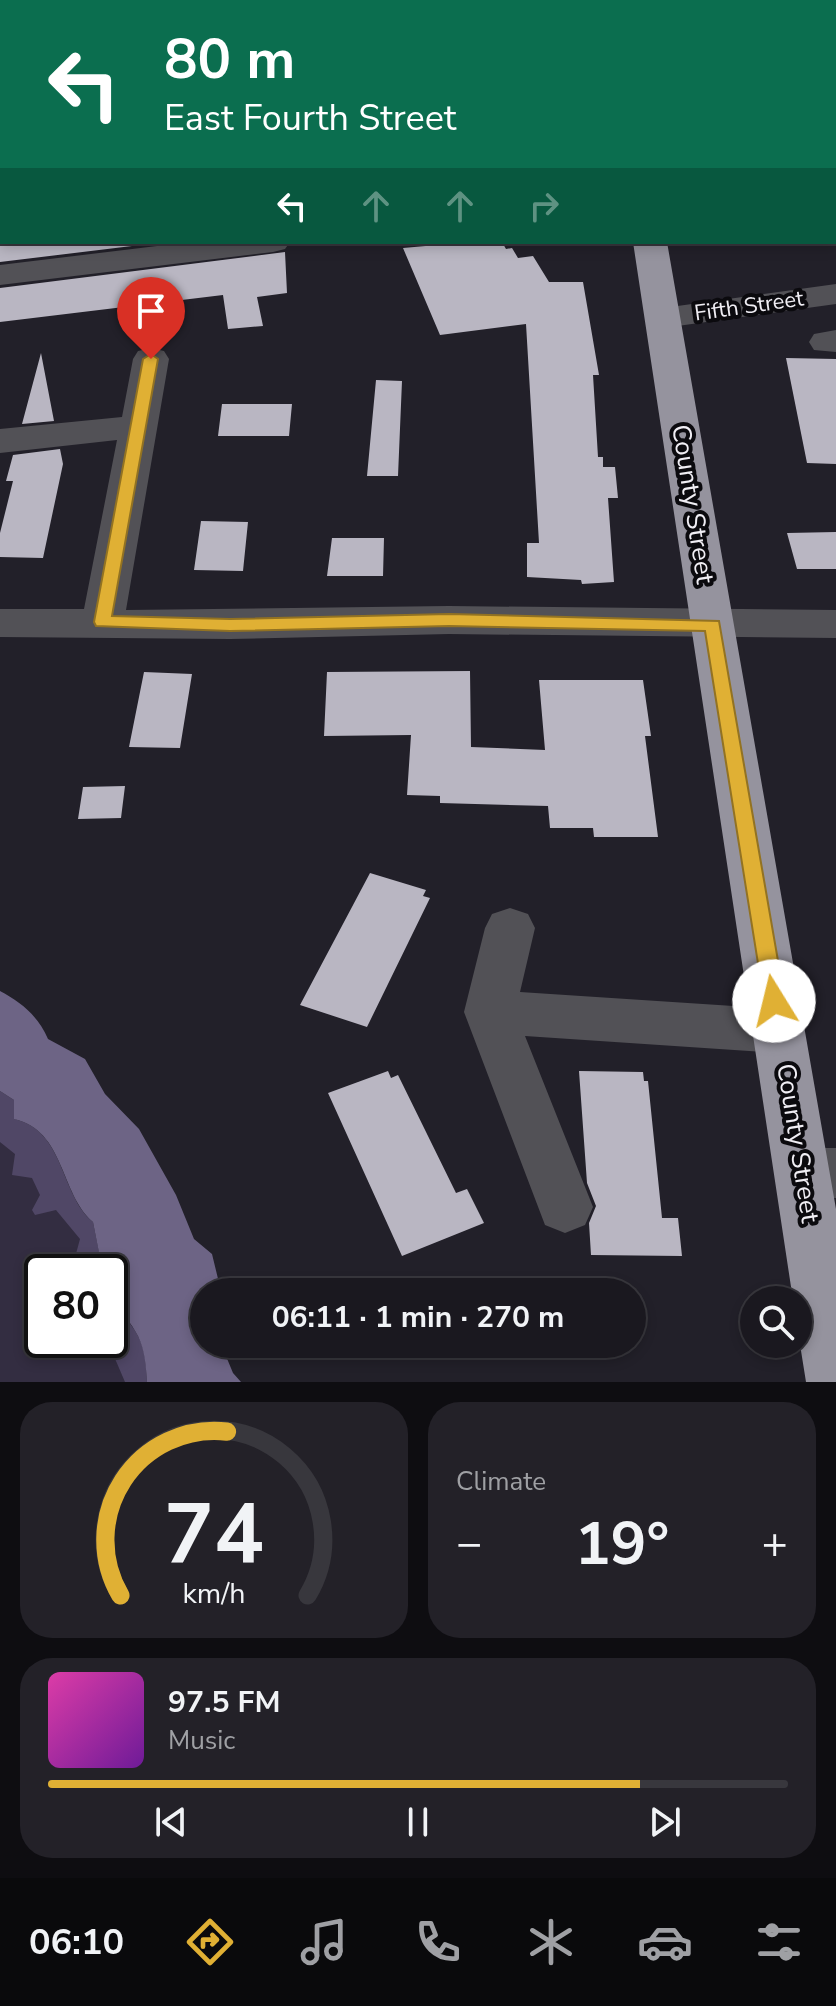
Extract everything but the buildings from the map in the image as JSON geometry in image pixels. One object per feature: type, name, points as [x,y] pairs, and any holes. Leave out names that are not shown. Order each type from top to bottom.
[{"type":"highway","name":"County Street","points":[[650,244],[779,1031],[819,1173],[836,1382]]},
{"type":"street","points":[[0,275],[218,245]]},
{"type":"street","name":"Fifth Street","points":[[663,318],[836,294]]},
{"type":"street","points":[[103,622],[151,359]]},
{"type":"street","points":[[0,441],[138,427]]},
{"type":"street","points":[[0,623],[230,625],[449,620],[836,624]]},
{"type":"street","points":[[510,928],[490,1012],[565,1207]]},
{"type":"street","points":[[490,1012],[779,1031]]},
{"type":"shaded area","points":[[0,991],[28,1010],[48,1039],[85,1059],[105,1094],[139,1129],[176,1195],[194,1239],[212,1254],[218,1278],[190,1278],[190,1358],[227,1358],[241,1382],[147,1382],[140,1341],[128,1322],[128,1254],[99,1254],[93,1222],[74,1196],[53,1149],[31,1125],[14,1119],[14,1100],[0,1091]]},
{"type":"shaded area","points":[[0,1091],[93,1254],[24,1254],[24,1358],[128,1358],[128,1336],[147,1382],[0,1382]]},
{"type":"shaded area","points":[[0,1091],[14,1100],[14,1119],[31,1125],[53,1149],[74,1196],[93,1222],[99,1254],[76,1254],[80,1239],[56,1210],[35,1215],[32,1210],[40,1195],[32,1178],[12,1175],[15,1154],[0,1142]]},
{"type":"shaded area","points":[[128,1320],[141,1341],[147,1382],[125,1382],[115,1358],[128,1358]]},
{"type":"route","points":[[151,359],[103,622],[230,625],[449,620],[713,625],[774,1001]]}]
